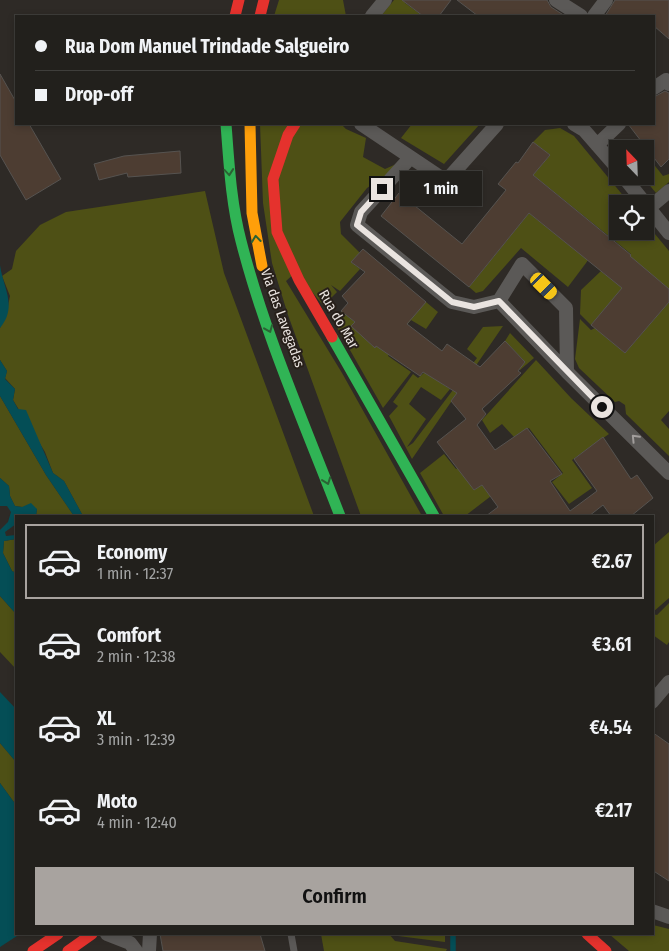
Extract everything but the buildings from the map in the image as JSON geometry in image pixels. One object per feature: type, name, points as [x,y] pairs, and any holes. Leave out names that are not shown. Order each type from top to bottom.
[{"type":"main road","points":[[235,15],[239,0]]},
{"type":"main road","points":[[250,15],[254,0]]},
{"type":"main road","points":[[260,15],[264,0]]},
{"type":"main road","name":"Via das Lavegadas","points":[[226,125],[231,187],[240,239],[257,299],[340,515]]},
{"type":"main road","points":[[238,125],[241,169],[252,202]]},
{"type":"main road","name":"Via das Lavegadas","points":[[250,125],[249,162],[252,202],[256,245],[264,277]]},
{"type":"main road","name":"Rua do Mar","points":[[294,125],[288,134],[273,179],[277,232],[300,280],[433,515]]},
{"type":"main road","points":[[317,424],[351,515]]},
{"type":"main road","points":[[33,951],[57,935]]},
{"type":"main road","points":[[68,951],[91,935]]},
{"type":"main road","points":[[587,935],[606,951]]},
{"type":"street","points":[[373,15],[385,0]]},
{"type":"street","points":[[556,0],[579,15]]},
{"type":"street","points":[[595,15],[606,0]]},
{"type":"street","points":[[655,87],[666,80],[669,84]]},
{"type":"street","points":[[363,125],[410,158],[446,180],[496,125]]},
{"type":"street","points":[[576,125],[584,130],[609,159]]},
{"type":"street","points":[[597,146],[618,125]]},
{"type":"street","points":[[410,158],[361,212],[357,225],[452,302],[474,307],[499,301],[522,264],[566,308],[567,372]]},
{"type":"street","points":[[630,185],[638,195]]},
{"type":"street","points":[[654,204],[669,191]]},
{"type":"street","points":[[654,214],[669,234]]},
{"type":"street","points":[[499,301],[567,372],[669,473]]},
{"type":"street","points":[[654,700],[669,682]]},
{"type":"street","points":[[654,912],[669,917]]},
{"type":"street","points":[[110,935],[130,943],[136,951]]},
{"type":"street","points":[[149,951],[150,935]]},
{"type":"lane","points":[[291,935],[294,951]]},
{"type":"shaded area","points":[[279,0],[343,0],[346,15],[274,15]]},
{"type":"shaded area","points":[[394,0],[408,0],[405,3],[422,15],[401,14],[382,15]]},
{"type":"shaded area","points":[[260,125],[342,125],[346,129],[366,138],[363,157],[385,169],[410,158],[367,188],[340,222],[341,234],[360,253],[351,262],[360,269],[340,291],[331,285],[337,292],[329,300],[326,309],[296,272],[286,281],[342,373],[421,515],[361,515],[288,315],[272,263],[263,203]]},
{"type":"shaded area","points":[[411,125],[479,125],[444,164],[401,138]]},
{"type":"shaded area","points":[[560,128],[574,136],[609,178],[609,185],[614,185],[623,195],[609,195],[609,236],[533,175],[550,155],[533,142],[545,130]]},
{"type":"shaded area","points":[[654,165],[663,176],[669,174],[669,182],[656,193],[649,185],[654,185]]},
{"type":"shaded area","points":[[205,191],[224,273],[314,515],[82,515],[64,481],[53,473],[45,452],[13,400],[15,389],[5,378],[7,371],[0,360],[0,328],[10,296],[2,276],[12,269],[16,251],[40,225],[66,212]]},
{"type":"shaded area","points":[[529,213],[588,260],[568,287],[521,248],[483,291],[476,293],[469,287]]},
{"type":"shaded area","points":[[654,233],[669,251],[669,289],[641,266],[619,269],[631,254],[614,240],[654,240]]},
{"type":"shaded area","points":[[601,271],[623,288],[591,325],[580,314],[581,290]]},
{"type":"shaded area","points":[[426,302],[438,312],[426,329],[411,320],[388,347],[392,350],[388,356],[411,372],[383,408],[334,322],[342,312],[355,322],[352,326],[375,348],[399,322]]},
{"type":"shaded area","points":[[669,302],[669,411],[661,420],[669,429],[669,456],[626,414],[625,405],[619,401],[615,402],[579,368],[575,359],[580,319],[591,330],[595,328],[625,353]]},
{"type":"shaded area","points":[[503,326],[412,459],[389,416],[398,406],[393,402],[413,374],[418,378],[425,372],[450,389],[441,400],[421,387],[409,404],[426,419],[407,447],[413,443],[477,358],[467,349],[483,327]]},
{"type":"shaded area","points":[[510,333],[534,358],[520,370],[525,362],[505,341]]},
{"type":"shaded area","points":[[536,360],[571,398],[609,434],[572,460],[592,488],[569,504],[552,482],[563,473],[529,428],[514,437],[502,424],[490,433],[482,420]]},
{"type":"shaded area","points":[[0,396],[46,475],[73,515],[36,515],[37,509],[15,506],[10,496],[9,486],[0,478]]},
{"type":"shaded area","points":[[444,454],[456,469],[459,467],[474,490],[486,482],[495,493],[466,515],[443,515],[420,473]]},
{"type":"shaded area","points":[[669,532],[669,598],[654,611],[654,545]]},
{"type":"shaded area","points":[[15,539],[15,572],[12,571],[3,553],[4,541]]},
{"type":"shaded area","points":[[0,596],[15,613],[15,668],[0,652]]},
{"type":"shaded area","points":[[669,603],[669,642],[667,645],[654,636],[654,614],[657,615]]},
{"type":"shaded area","points":[[0,743],[15,761],[15,804],[0,783]]},
{"type":"shaded area","points":[[654,925],[669,929],[669,951],[629,951],[610,935],[654,935]]},
{"type":"shaded area","points":[[321,935],[390,935],[395,941],[447,949],[446,951],[324,951]]},
{"type":"shaded area","points":[[396,935],[445,935],[445,942]]},
{"type":"water","points":[[0,265],[9,304],[5,320],[0,328]]},
{"type":"water","points":[[0,360],[7,371],[5,379],[15,389],[13,400],[18,409],[26,410],[53,473],[64,481],[82,515],[73,515],[46,475],[0,396]]},
{"type":"water","points":[[0,478],[9,486],[10,496],[15,506],[22,507],[31,503],[37,509],[36,515],[15,515],[15,525],[5,532],[6,536],[15,535],[15,539],[4,541],[3,553],[12,571],[15,572],[15,613],[0,596],[0,530],[8,522],[11,512],[7,506],[0,506]]},
{"type":"water","points":[[0,692],[15,708],[15,761],[0,743]]},
{"type":"water","points":[[0,783],[15,804],[15,935],[18,935],[0,947]]},
{"type":"waterway","points":[[453,935],[453,951]]},
{"type":"traffic: fast","points":[[226,125],[235,212],[251,276],[286,380],[340,515]]},
{"type":"traffic: fast","points":[[332,337],[433,515]]},
{"type":"traffic: slow","points":[[250,125],[252,213],[262,266]]},
{"type":"traffic: jam","points":[[235,15],[239,0]]},
{"type":"traffic: jam","points":[[260,15],[264,0]]},
{"type":"traffic: jam","points":[[294,125],[288,135],[273,179],[277,232],[299,280],[332,337]]},
{"type":"traffic: jam","points":[[33,951],[57,935]]},
{"type":"traffic: jam","points":[[68,951],[91,935]]},
{"type":"traffic: jam","points":[[588,935],[606,951]]},
{"type":"route","points":[[382,189],[361,212],[357,225],[452,302],[474,307],[499,301],[602,407]]}]
